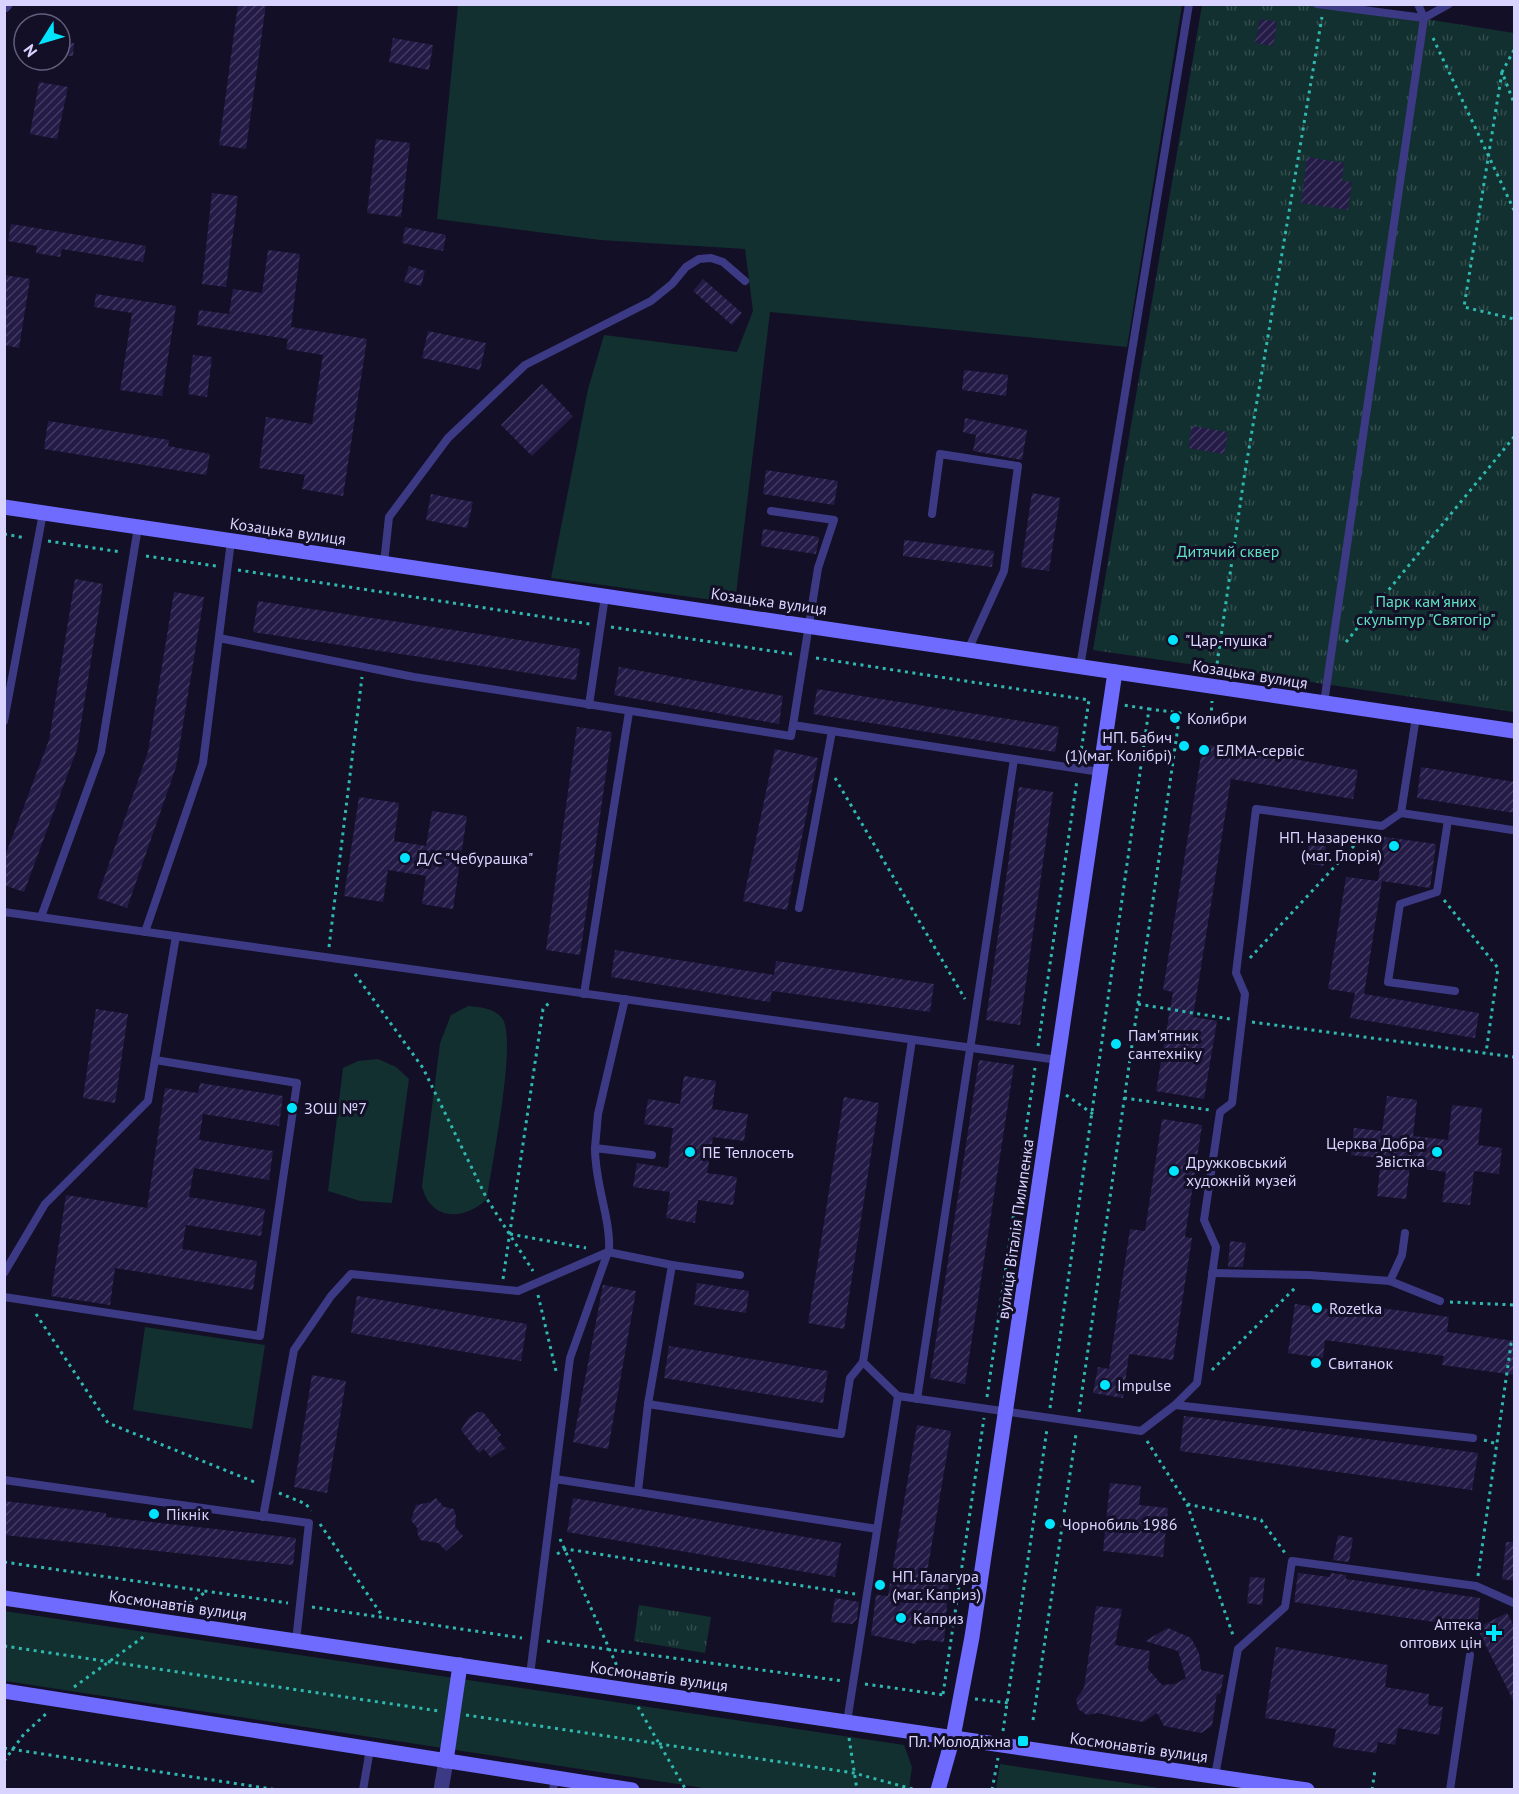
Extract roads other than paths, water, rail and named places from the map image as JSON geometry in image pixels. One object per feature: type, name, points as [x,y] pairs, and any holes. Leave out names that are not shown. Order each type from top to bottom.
[{"type":"street","name":"Козацька вулиця","points":[[4,496],[11,508],[43,513],[1515,731]]},
{"type":"street","name":"вулиця Віталія Пилипенка","points":[[938,1790],[961,1697],[974,1626],[1115,672]]},
{"type":"street","name":"Космонавтів вулиця","points":[[4,1598],[1307,1790]]},
{"type":"street","points":[[441,1790],[460,1665]]},
{"type":"street","points":[[4,1691],[446,1761],[554,1784],[632,1790]]},
{"type":"lane","points":[[1080,667],[1189,4]]},
{"type":"lane","points":[[1324,703],[1424,18],[1418,4]]},
{"type":"lane","points":[[1320,5],[1424,18],[1449,4]]},
{"type":"lane","points":[[384,563],[389,517],[448,438],[525,365],[651,301],[672,284],[686,267],[699,259],[711,258],[723,262],[745,280]]},
{"type":"lane","points":[[932,514],[940,454],[1018,466],[1004,571],[968,650]]},
{"type":"lane","points":[[219,638],[363,667],[629,712],[791,736],[807,625],[818,568],[834,520],[771,511]]},
{"type":"lane","points":[[4,722],[43,513]]},
{"type":"lane","points":[[41,917],[101,752],[138,527]]},
{"type":"lane","points":[[145,932],[203,763],[231,541]]},
{"type":"lane","points":[[589,705],[605,596]]},
{"type":"lane","points":[[584,994],[629,712]]},
{"type":"lane","points":[[1401,813],[1416,717]]},
{"type":"lane","points":[[793,725],[1100,772]]},
{"type":"lane","points":[[799,908],[832,731]]},
{"type":"lane","points":[[917,1399],[1014,759]]},
{"type":"lane","points":[[862,1362],[898,1396],[1141,1431],[1175,1405],[1197,1383],[1216,1247],[1204,1220],[1220,1112],[1232,1103],[1245,994],[1236,973],[1256,809],[1382,826],[1401,813],[1512,830]]},
{"type":"lane","points":[[1448,820],[1437,892],[1400,904],[1388,982],[1455,991]]},
{"type":"lane","points":[[4,912],[1058,1060]]},
{"type":"lane","points":[[4,1273],[45,1204],[148,1101],[176,936]]},
{"type":"lane","points":[[530,1675],[570,1358],[608,1252],[610,1232],[595,1173],[595,1148],[598,1114],[625,999]]},
{"type":"lane","points":[[648,1404],[841,1434],[850,1378],[862,1362],[912,1040]]},
{"type":"lane","points":[[4,1297],[260,1336],[297,1083],[155,1060]]},
{"type":"lane","points":[[595,1148],[652,1155]]},
{"type":"lane","points":[[1390,1281],[1402,1255],[1406,1233]]},
{"type":"lane","points":[[263,1517],[294,1350],[331,1296],[351,1275],[518,1291],[608,1252],[672,1265],[740,1275]]},
{"type":"lane","points":[[638,1491],[648,1404],[672,1265]]},
{"type":"lane","points":[[1212,1273],[1309,1275],[1390,1281],[1440,1301]]},
{"type":"lane","points":[[847,1722],[898,1396]]},
{"type":"lane","points":[[1175,1405],[1473,1438]]},
{"type":"lane","points":[[555,1479],[877,1529]]},
{"type":"lane","points":[[4,1480],[309,1523],[296,1641]]},
{"type":"lane","points":[[1215,1776],[1238,1649],[1285,1607],[1292,1562],[1476,1586],[1515,1603]]},
{"type":"lane","points":[[1449,1790],[1470,1655]]},
{"type":"lane","points":[[363,1790],[370,1749]]},
{"type":"place","name":"\"Цар-пушка\"","points":[[1173,640]]},
{"type":"place","name":"Колибри","points":[[1175,718]]},
{"type":"place","name":"НП. Бабич (1)(маг. Колібрі)","points":[[1184,746]]},
{"type":"place","name":"ЕЛМА-сервіс","points":[[1204,750]]},
{"type":"place","name":"НП. Назаренко (маг. Глорія)","points":[[1394,846]]},
{"type":"place","name":"Д/С \"Чебурашка\"","points":[[405,858]]},
{"type":"place","name":"Пам'ятник сантехніку","points":[[1116,1044]]},
{"type":"place","name":"ЗОШ №7","points":[[292,1108]]},
{"type":"place","name":"ПЕ Теплосеть","points":[[690,1152]]},
{"type":"place","name":"Церква Добра Звістка","points":[[1437,1152]]},
{"type":"place","name":"Дружковський художній музей","points":[[1174,1171]]},
{"type":"place","name":"Rozetka","points":[[1317,1308]]},
{"type":"place","name":"Свитанок","points":[[1316,1363]]},
{"type":"place","name":"Impulse","points":[[1105,1385]]},
{"type":"place","name":"Пікнік","points":[[154,1514]]},
{"type":"place","name":"Чорнобиль 1986","points":[[1050,1524]]},
{"type":"place","name":"НП. Галагура (маг. Каприз)","points":[[880,1585]]},
{"type":"place","name":"Каприз","points":[[901,1618]]},
{"type":"place","name":"Аптека оптових цін","points":[[1494,1633]]},
{"type":"place","name":"Пл. Молодіжна","points":[[1023,1741]]},
{"type":"park label","name":"Дитячий сквер","points":[[1228,551]]},
{"type":"park label","name":"Парк кам'яних скульптур \"Святогір\"","points":[[1426,610]]}]
